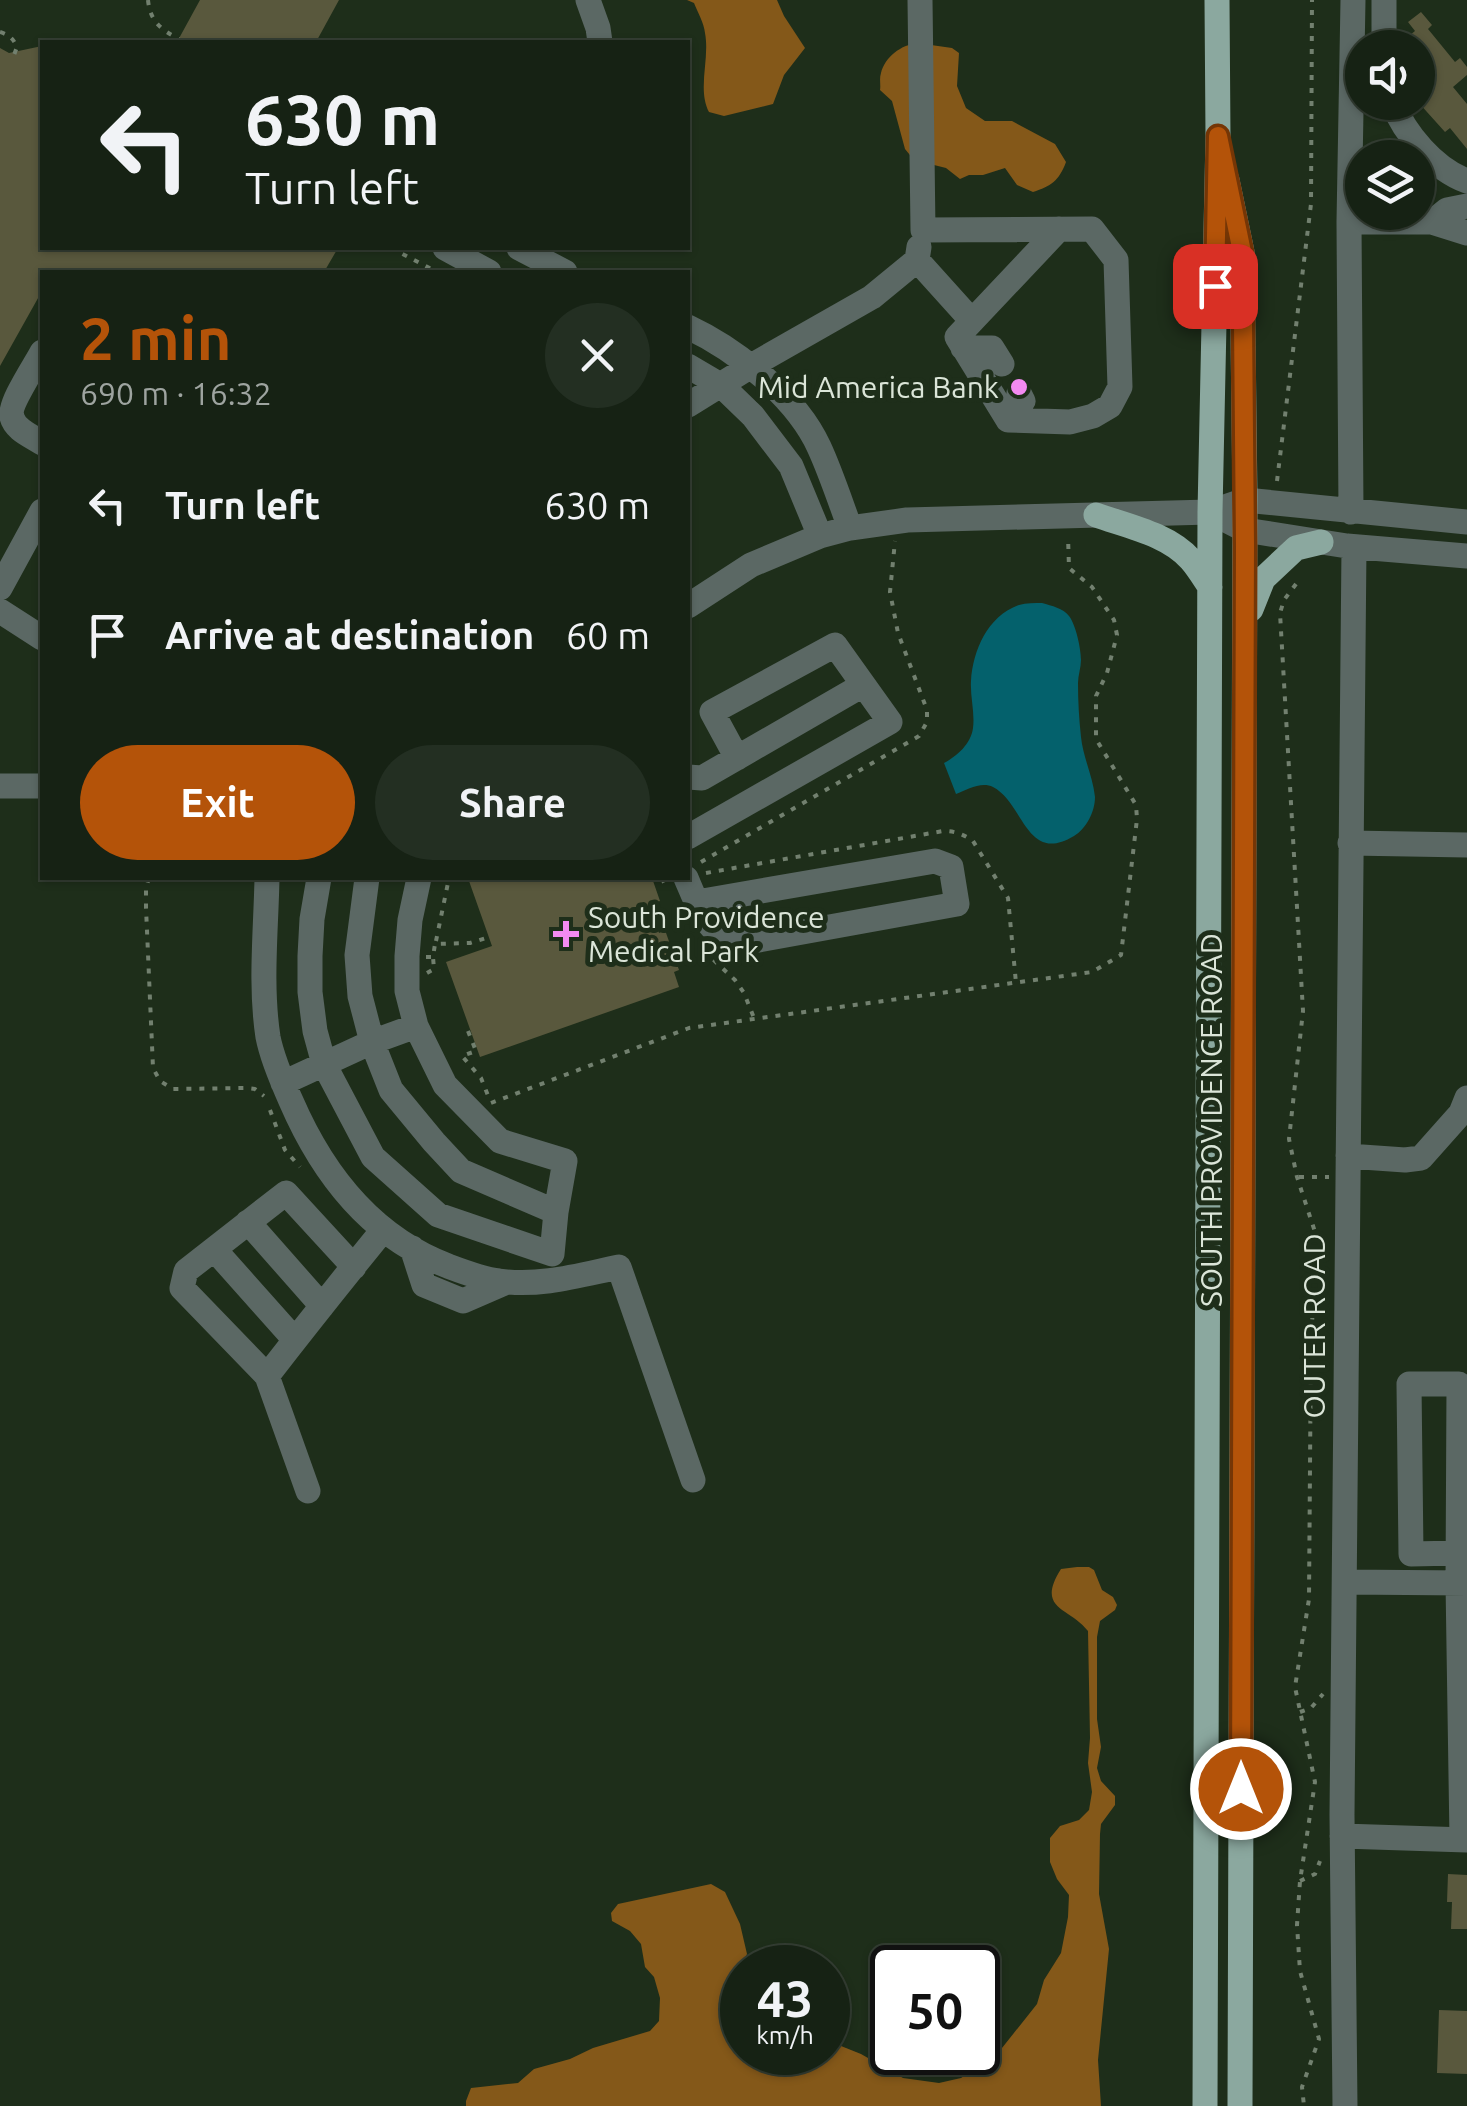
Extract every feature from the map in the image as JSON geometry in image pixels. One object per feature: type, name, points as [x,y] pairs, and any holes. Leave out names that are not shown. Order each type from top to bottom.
[{"type":"main road","name":"SOUTH PROVIDENCE ROAD","points":[[1205,2106],[1210,512],[1217,0]]},
{"type":"main road","name":"SOUTH PROVIDENCE ROAD","points":[[1218,136],[1242,252],[1245,500],[1240,2106]]},
{"type":"main road","points":[[1096,515],[1178,548],[1210,587]]},
{"type":"main road","points":[[1244,638],[1262,579],[1296,548],[1322,542]]},
{"type":"street","points":[[588,0],[600,40]]},
{"type":"street","points":[[690,404],[872,297],[917,260],[923,230],[920,0]]},
{"type":"street","points":[[1350,140],[1352,0]]},
{"type":"street","points":[[1384,0],[1384,30]]},
{"type":"street","points":[[1402,120],[1430,157],[1450,174],[1467,181]]},
{"type":"street","points":[[1435,220],[1447,210],[1467,206]]},
{"type":"street","points":[[1435,223],[1467,233]]},
{"type":"street","points":[[1008,420],[956,337],[1059,229]]},
{"type":"street","points":[[923,230],[1092,229],[1116,260],[1120,387],[1110,406],[1070,422],[1008,420]]},
{"type":"street","points":[[1349,230],[1351,512]]},
{"type":"street","points":[[449,250],[484,270]]},
{"type":"street","points":[[522,250],[548,263]]},
{"type":"street","points":[[917,260],[972,322]]},
{"type":"street","points":[[690,328],[750,366],[794,409],[818,444],[850,528]]},
{"type":"street","points":[[963,348],[992,348],[1002,364]]},
{"type":"street","points":[[40,356],[12,408],[12,419],[21,430],[40,441]]},
{"type":"street","points":[[690,367],[722,386],[753,416],[791,466],[820,536]]},
{"type":"street","points":[[1008,420],[1023,400],[1019,393]]},
{"type":"street","points":[[690,605],[750,565],[820,536],[907,520],[1210,512],[1245,500],[1467,522]]},
{"type":"street","points":[[1210,512],[1245,530],[1354,546],[1467,556]]},
{"type":"street","points":[[0,588],[40,517]]},
{"type":"street","name":"OUTER ROAD","points":[[1345,2106],[1342,1836],[1354,546]]},
{"type":"street","points":[[0,610],[40,637]]},
{"type":"street","points":[[690,836],[890,722],[835,644],[712,712],[737,758]]},
{"type":"street","points":[[690,777],[702,778],[863,684]]},
{"type":"street","points":[[0,786],[40,786]]},
{"type":"street","points":[[1350,843],[1467,844]]},
{"type":"street","points":[[687,880],[697,902],[710,925],[729,940],[747,942],[957,904],[951,867],[934,861],[697,902]]},
{"type":"street","points":[[268,880],[264,997],[268,1040],[306,1136],[337,1183],[374,1224],[431,1260],[498,1282],[550,1282],[619,1267],[693,1480]]},
{"type":"street","points":[[319,880],[312,918],[310,992],[315,1030],[324,1064],[373,1156],[438,1215],[552,1254]]},
{"type":"street","points":[[367,880],[357,955],[360,996],[372,1042],[391,1090],[462,1171],[556,1212]]},
{"type":"street","points":[[420,880],[406,956],[408,990],[416,1026],[445,1085],[481,1107],[500,1141],[565,1160],[550,1282]]},
{"type":"street","points":[[284,1083],[416,1026]]},
{"type":"street","points":[[1348,1156],[1420,1158],[1461,1114],[1467,1098]]},
{"type":"street","points":[[308,1491],[267,1376],[182,1288],[186,1271],[286,1193],[354,1266]]},
{"type":"street","points":[[248,1222],[322,1306]]},
{"type":"street","points":[[267,1376],[383,1230]]},
{"type":"street","points":[[214,1249],[295,1340]]},
{"type":"street","points":[[1342,1836],[1465,1840],[1458,1384],[1409,1384],[1411,1554],[1458,1554]]},
{"type":"street","points":[[1344,1582],[1462,1582]]},
{"type":"path","points":[[148,0],[156,24],[179,39]]},
{"type":"path","points":[[1277,481],[1311,204],[1312,0]]},
{"type":"path","points":[[0,32],[15,42],[14,55]]},
{"type":"path","points":[[396,250],[434,270]]},
{"type":"path","points":[[468,1031],[476,1051],[462,1056],[481,1078],[481,1107],[689,1028],[1092,972],[1122,956],[1136,805],[1096,738],[1096,696],[1108,673],[1116,635],[1114,620],[1104,603],[1092,587],[1068,568],[1067,516]]},
{"type":"path","points":[[1296,584],[1280,613],[1303,1011],[1289,1140],[1318,1241],[1311,1336],[1309,1599],[1295,1687],[1315,1782],[1297,1925],[1300,1971],[1319,2040],[1302,2087],[1304,2106]]},
{"type":"path","points":[[149,880],[146,898],[153,1068],[160,1081],[173,1089],[255,1089],[263,1096],[285,1150],[294,1162],[308,1174],[337,1183]]},
{"type":"path","points":[[436,944],[449,880]]},
{"type":"shaded area","points":[[687,0],[777,0],[805,48],[784,75],[773,104],[724,116],[709,112],[704,94],[704,29],[694,3]]},
{"type":"shaded area","points":[[917,43],[952,48],[959,53],[957,86],[966,108],[985,121],[1012,121],[1055,144],[1066,162],[1050,185],[1033,192],[1017,185],[1005,168],[960,179],[946,168],[914,160],[905,149],[892,101],[880,90],[880,80],[890,57]]},
{"type":"shaded area","points":[[1061,1569],[1094,1570],[1102,1590],[1117,1605],[1100,1621],[1097,1637],[1101,1747],[1097,1768],[1101,1781],[1115,1796],[1115,1805],[1101,1824],[1100,1834],[1099,1894],[1109,1949],[1098,2060],[1101,2106],[466,2106],[471,2088],[518,2083],[534,2069],[650,2031],[659,2021],[660,1998],[654,1977],[645,1967],[641,1944],[630,1931],[612,1921],[611,1913],[618,1904],[711,1884],[725,1892],[745,1945],[720,1945],[720,2075],[850,2075],[850,2050],[870,2059],[870,2075],[898,2075],[939,2083],[965,2075],[1000,2075],[1000,2050],[1037,2004],[1044,1980],[1061,1953],[1069,1895],[1050,1862],[1050,1838],[1060,1826],[1079,1820],[1089,1810],[1092,1792],[1088,1763],[1088,1631],[1053,1600],[1054,1582]]},
{"type":"water","points":[[1042,603],[1067,613],[1078,637],[1081,737],[1095,797],[1092,814],[1082,829],[1058,843],[1045,843],[1035,837],[993,787],[979,786],[956,794],[944,763],[963,749],[972,734],[972,669],[984,636],[1008,610],[1022,604]]},
{"type":"building","points":[[200,0],[339,0],[317,40],[178,40]]},
{"type":"building","points":[[1421,12],[1432,25],[1429,30],[1414,30],[1408,22]]},
{"type":"building","points":[[1435,38],[1455,62],[1460,58],[1467,67],[1467,75],[1453,87],[1467,104],[1467,149],[1450,128],[1445,132],[1434,120]]},
{"type":"building","points":[[40,46],[40,250],[337,250],[325,270],[40,270],[40,295],[0,366],[0,48],[9,53]]},
{"type":"building","points":[[653,880],[660,901],[649,905],[659,933],[665,930],[679,970],[674,972],[679,987],[480,1057],[446,962],[492,946],[469,881]]},
{"type":"building","points":[[1448,1874],[1467,1875],[1467,1929],[1451,1929]]},
{"type":"building","points":[[1439,2010],[1467,2011],[1467,2074],[1437,2073]]},
{"type":"place","name":"Mid America Bank","points":[[1019,387]]},
{"type":"place","name":"South Providence Medical Park","points":[[566,934]]},
{"type":"route","points":[[1215,286],[1218,136],[1242,252],[1243,323],[1241,1789]]}]
